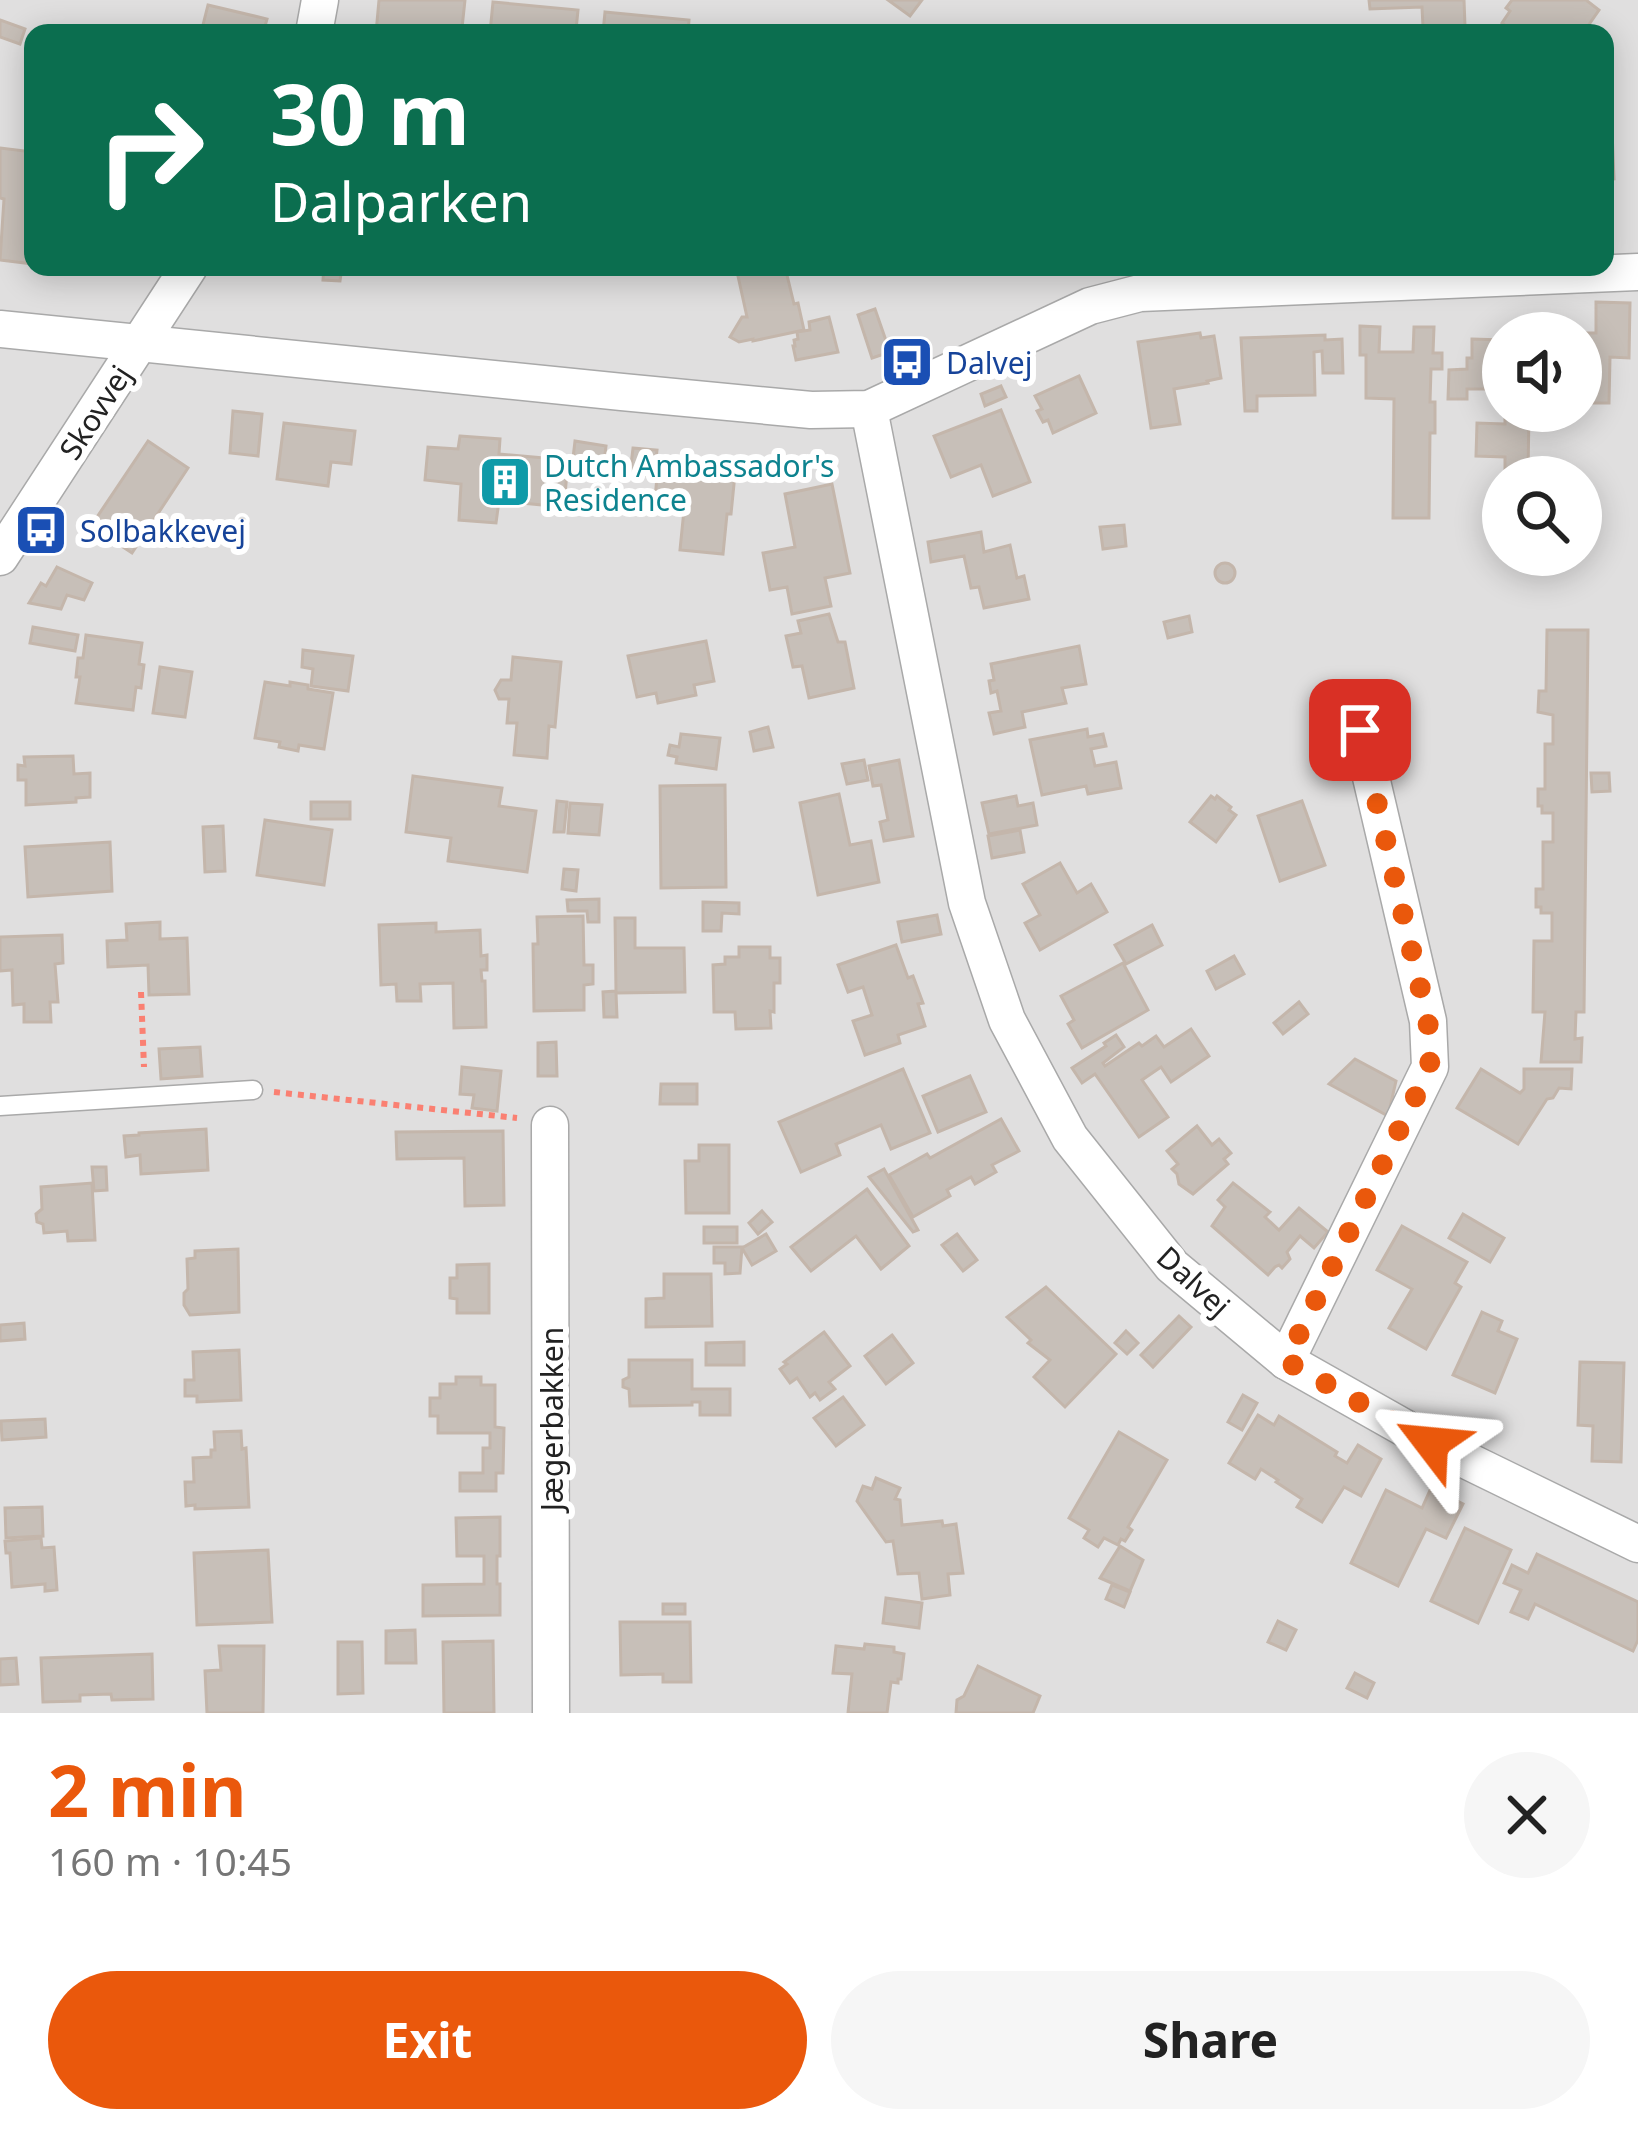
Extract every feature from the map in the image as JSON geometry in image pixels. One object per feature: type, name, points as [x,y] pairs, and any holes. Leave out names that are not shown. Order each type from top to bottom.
[{"type":"street","name":"Skovvej","points":[[0,557],[183,276]]},
{"type":"street","points":[[0,329],[764,406],[868,409],[1090,306],[1140,292],[1538,276]]},
{"type":"street","name":"Dalvej","points":[[868,409],[968,903],[1007,1020],[1070,1138],[1172,1266],[1286,1361],[1431,1443],[1638,1544]]},
{"type":"street","points":[[1286,1361],[1430,1067],[1428,1021],[1360,730]]},
{"type":"street","name":"Jægerbakken","points":[[550,1125],[551,1713]]},
{"type":"lane","points":[[0,1106],[253,1090]]},
{"type":"path","points":[[141,992],[143,1067]]},
{"type":"path","points":[[253,1090],[499,1114],[550,1125]]},
{"type":"shaded area","points":[[0,0],[1638,0],[1638,1713],[0,1713]]},
{"type":"building","points":[[379,0],[465,0],[462,24],[377,24]]},
{"type":"building","points":[[888,0],[922,0],[910,16]]},
{"type":"building","points":[[1369,0],[1464,0],[1465,24],[1423,24],[1422,7],[1370,9]]},
{"type":"building","points":[[1512,0],[1586,0],[1599,10],[1589,24],[1503,24],[1510,11],[1506,8]]},
{"type":"building","points":[[493,2],[578,10],[577,24],[491,24]]},
{"type":"building","points":[[208,5],[267,19],[266,24],[203,24]]},
{"type":"building","points":[[605,12],[689,20],[689,24],[604,24]]},
{"type":"building","points":[[0,20],[24,29],[20,44],[0,37]]},
{"type":"building","points":[[0,148],[24,151],[24,263],[0,260],[4,199],[0,198]]},
{"type":"building","points":[[738,276],[787,276],[804,330],[753,341],[730,337],[742,317],[747,317]]},
{"type":"building","points":[[1596,302],[1630,303],[1629,358],[1610,357],[1609,403],[1602,403],[1602,312],[1596,312]]},
{"type":"building","points":[[875,309],[890,352],[872,358],[858,315]]},
{"type":"building","points":[[829,317],[838,352],[796,360],[797,332],[810,330],[809,322]]},
{"type":"building","points":[[1360,326],[1380,327],[1379,352],[1413,352],[1414,327],[1434,327],[1433,353],[1442,353],[1442,369],[1431,369],[1435,433],[1430,433],[1429,518],[1393,518],[1394,399],[1366,398]]},
{"type":"building","points":[[1200,333],[1201,338],[1214,336],[1221,378],[1174,389],[1180,424],[1151,428],[1138,342]]},
{"type":"building","points":[[1325,335],[1325,340],[1342,339],[1343,373],[1323,373],[1322,351],[1314,352],[1315,395],[1257,396],[1257,411],[1245,411],[1241,338]]},
{"type":"building","points":[[1472,339],[1482,339],[1482,389],[1467,389],[1467,399],[1448,399],[1449,370],[1467,369],[1467,358],[1472,358]]},
{"type":"building","points":[[1079,376],[1096,413],[1053,433],[1048,420],[1043,422],[1037,411],[1042,409],[1035,396]]},
{"type":"building","points":[[1001,386],[1006,397],[985,406],[981,394]]},
{"type":"building","points":[[1001,410],[1030,482],[993,496],[981,465],[951,477],[934,436]]},
{"type":"building","points":[[233,411],[262,414],[258,456],[230,453]]},
{"type":"building","points":[[284,423],[355,431],[351,464],[331,462],[328,486],[277,479]]},
{"type":"building","points":[[1477,423],[1482,423],[1482,432],[1529,432],[1528,456],[1476,456]]},
{"type":"building","name":"Dutch Ambassador's Residence","points":[[460,436],[500,439],[499,454],[568,460],[564,507],[499,501],[496,523],[459,520],[461,484],[425,480],[428,447],[458,449]]},
{"type":"building","points":[[148,441],[188,468],[132,553],[91,526]]},
{"type":"building","points":[[575,441],[606,446],[604,462],[573,458]]},
{"type":"building","points":[[633,448],[657,450],[654,476],[630,474]]},
{"type":"building","points":[[659,457],[736,464],[723,554],[680,550],[684,510],[654,508]]},
{"type":"building","points":[[832,484],[850,573],[825,578],[831,606],[792,614],[787,587],[770,590],[763,553],[795,547],[785,494]]},
{"type":"building","points":[[1124,525],[1126,546],[1103,549],[1100,527]]},
{"type":"building","points":[[981,532],[984,552],[1010,545],[1017,578],[1024,576],[1029,599],[984,608],[979,587],[971,588],[964,556],[931,562],[928,542]]},
{"type":"building","points":[[1225,563],[1235,573],[1225,583],[1215,573]]},
{"type":"building","points":[[57,567],[92,583],[84,600],[67,595],[61,609],[29,603],[41,583],[46,586]]},
{"type":"building","points":[[829,614],[838,642],[845,642],[854,688],[809,698],[802,666],[793,667],[786,636],[801,633],[798,621]]},
{"type":"building","points":[[1189,616],[1192,632],[1168,638],[1164,622]]},
{"type":"building","points":[[33,627],[78,635],[75,651],[30,643]]},
{"type":"building","points":[[1547,630],[1588,630],[1584,1012],[1576,1012],[1575,1039],[1582,1038],[1581,1062],[1541,1062],[1545,1012],[1533,1012],[1534,941],[1552,941],[1552,913],[1541,913],[1541,907],[1536,907],[1536,889],[1543,889],[1543,842],[1553,842],[1553,813],[1542,813],[1538,806],[1538,789],[1545,789],[1545,744],[1553,744],[1553,715],[1538,712],[1539,691],[1546,691]]},
{"type":"building","points":[[86,635],[142,643],[141,688],[136,687],[133,710],[76,703],[78,658],[83,658]]},
{"type":"building","points":[[706,641],[714,681],[694,685],[696,695],[658,703],[656,693],[637,697],[628,656]]},
{"type":"building","points":[[1079,646],[1086,684],[1062,688],[1066,703],[1022,712],[1025,727],[994,734],[989,713],[1001,711],[997,691],[991,693],[991,664]]},
{"type":"building","points":[[303,650],[353,656],[348,691],[311,686],[313,669],[302,667]]},
{"type":"building","points":[[513,657],[561,662],[547,758],[514,755],[517,723],[507,723],[509,699],[499,699],[495,690],[501,680],[511,680]]},
{"type":"building","points":[[160,667],[192,672],[185,717],[153,713]]},
{"type":"building","points":[[265,682],[290,686],[290,682],[333,693],[324,749],[299,745],[298,751],[255,738]]},
{"type":"building","points":[[768,727],[773,747],[754,751],[750,732]]},
{"type":"building","points":[[1087,729],[1088,737],[1103,734],[1106,746],[1091,749],[1095,766],[1116,762],[1121,788],[1088,794],[1086,786],[1042,795],[1030,740]]},
{"type":"building","points":[[681,734],[720,738],[716,769],[676,763],[677,757],[668,755],[670,745],[679,747]]},
{"type":"building","points":[[73,756],[74,774],[90,773],[90,797],[26,805],[26,780],[18,780],[18,765],[25,766],[24,757]]},
{"type":"building","points":[[864,760],[868,780],[847,784],[842,764]]},
{"type":"building","points":[[899,760],[913,836],[884,841],[880,822],[888,820],[881,785],[873,786],[869,766]]},
{"type":"building","points":[[1591,773],[1609,773],[1610,791],[1592,792]]},
{"type":"building","points":[[413,776],[502,788],[499,806],[536,811],[527,872],[448,861],[451,838],[406,832]]},
{"type":"building","points":[[725,785],[726,887],[661,888],[660,786]]},
{"type":"building","points":[[839,794],[850,845],[871,841],[879,882],[818,895],[800,803]]},
{"type":"building","points":[[1016,796],[1018,806],[1033,803],[1037,825],[989,834],[982,803]]},
{"type":"building","points":[[1211,796],[1217,796],[1236,815],[1216,842],[1190,822]]},
{"type":"building","points":[[557,801],[567,802],[564,832],[554,832]]},
{"type":"building","points":[[1302,801],[1325,865],[1280,881],[1258,816]]},
{"type":"building","points":[[311,802],[350,802],[350,819],[311,819]]},
{"type":"building","points":[[570,803],[602,805],[599,835],[568,833]]},
{"type":"building","points":[[265,820],[332,830],[324,885],[257,875]]},
{"type":"building","points":[[223,826],[225,871],[205,872],[203,827]]},
{"type":"building","points":[[1020,830],[1024,852],[992,858],[988,836]]},
{"type":"building","points":[[110,842],[112,891],[28,897],[25,847]]},
{"type":"building","points":[[1060,863],[1077,893],[1091,884],[1107,912],[1040,950],[1025,923],[1040,915],[1023,884]]},
{"type":"building","points":[[564,869],[578,870],[576,891],[562,889]]},
{"type":"building","points":[[599,899],[599,922],[588,922],[587,911],[568,911],[567,900]]},
{"type":"building","points":[[703,902],[739,903],[739,914],[722,913],[721,931],[703,931]]},
{"type":"building","points":[[937,915],[941,934],[902,942],[898,922]]},
{"type":"building","points":[[583,916],[584,965],[593,965],[593,984],[584,985],[584,1010],[534,1011],[537,917]]},
{"type":"building","points":[[615,918],[635,918],[635,948],[684,948],[685,992],[616,993],[617,1017],[604,1017],[603,992],[616,991]]},
{"type":"building","points":[[160,922],[160,939],[187,938],[189,994],[149,995],[148,965],[108,967],[107,941],[127,940],[126,924]]},
{"type":"building","points":[[436,923],[436,932],[480,930],[481,956],[487,955],[487,970],[481,970],[486,1027],[454,1028],[453,983],[420,984],[421,1001],[397,1001],[396,984],[381,985],[379,925]]},
{"type":"building","points":[[1152,925],[1162,945],[1126,964],[1115,945]]},
{"type":"building","points":[[62,935],[63,963],[55,964],[58,1002],[50,1002],[51,1022],[24,1022],[24,1004],[13,1005],[12,970],[0,971],[0,937]]},
{"type":"building","points":[[896,945],[923,1003],[918,1004],[925,1026],[898,1035],[900,1043],[865,1055],[853,1021],[872,1015],[863,987],[848,992],[838,965]]},
{"type":"building","points":[[739,947],[770,947],[770,958],[780,958],[771,1028],[736,1029],[735,1012],[714,1012],[713,965],[725,964],[725,957],[739,957]]},
{"type":"building","points":[[1234,956],[1244,974],[1216,989],[1207,971]]},
{"type":"building","points":[[1123,963],[1148,1010],[1082,1048],[1068,1024],[1074,1020],[1061,996]]},
{"type":"building","points":[[1299,1002],[1308,1014],[1283,1034],[1274,1023]]},
{"type":"building","points":[[1191,1029],[1209,1056],[1171,1082],[1161,1067],[1142,1080],[1168,1117],[1139,1137],[1095,1074],[1082,1083],[1072,1068],[1116,1035],[1124,1047],[1105,1066],[1139,1043],[1142,1046],[1156,1036],[1164,1047]]},
{"type":"building","points":[[556,1042],[557,1076],[538,1076],[538,1043]]},
{"type":"building","points":[[200,1047],[202,1076],[161,1079],[159,1049]]},
{"type":"building","points":[[1355,1059],[1396,1081],[1388,1116],[1329,1084]]},
{"type":"building","points":[[462,1067],[501,1071],[497,1111],[472,1108],[474,1095],[460,1094]]},
{"type":"building","points":[[903,1069],[930,1133],[891,1149],[881,1125],[836,1144],[840,1155],[801,1172],[779,1122]]},
{"type":"building","points":[[1481,1069],[1520,1093],[1524,1069],[1572,1069],[1571,1089],[1559,1088],[1547,1099],[1518,1144],[1457,1108]]},
{"type":"building","points":[[970,1076],[986,1112],[938,1132],[923,1096]]},
{"type":"building","points":[[661,1084],[697,1084],[697,1104],[660,1104]]},
{"type":"building","points":[[1001,1119],[1019,1151],[992,1165],[996,1172],[975,1184],[971,1177],[947,1190],[950,1196],[913,1217],[889,1175]]},
{"type":"building","points":[[1197,1126],[1212,1145],[1219,1139],[1231,1153],[1224,1159],[1228,1164],[1193,1194],[1179,1184],[1172,1169],[1178,1164],[1167,1151]]},
{"type":"building","points":[[206,1129],[208,1170],[141,1174],[140,1155],[126,1157],[124,1136]]},
{"type":"building","points":[[503,1131],[504,1205],[465,1206],[464,1158],[397,1159],[396,1132]]},
{"type":"building","points":[[699,1145],[729,1145],[729,1213],[686,1213],[685,1161],[699,1161]]},
{"type":"building","points":[[92,1167],[106,1167],[107,1190],[94,1191]]},
{"type":"building","points":[[884,1169],[918,1230],[913,1232],[869,1177]]},
{"type":"building","points":[[92,1183],[95,1240],[68,1241],[67,1231],[44,1233],[36,1214],[42,1209],[41,1187]]},
{"type":"building","points":[[1233,1183],[1270,1212],[1265,1217],[1279,1230],[1299,1208],[1328,1232],[1314,1248],[1300,1236],[1287,1252],[1290,1259],[1268,1275],[1212,1226],[1225,1207],[1218,1200]]},
{"type":"building","points":[[867,1189],[909,1246],[881,1269],[856,1236],[811,1271],[791,1247]]},
{"type":"building","points":[[762,1211],[772,1222],[758,1234],[749,1223]]},
{"type":"building","points":[[1463,1214],[1504,1238],[1490,1262],[1449,1238]]},
{"type":"building","points":[[1402,1226],[1467,1262],[1455,1283],[1461,1287],[1426,1349],[1389,1328],[1412,1289],[1377,1270]]},
{"type":"building","points":[[704,1227],[737,1227],[737,1243],[704,1243]]},
{"type":"building","points":[[766,1234],[776,1251],[752,1265],[742,1248]]},
{"type":"building","points":[[957,1234],[977,1260],[963,1271],[942,1245]]},
{"type":"building","points":[[714,1247],[742,1247],[740,1273],[725,1274],[725,1263],[714,1263]]},
{"type":"building","points":[[238,1249],[239,1312],[190,1315],[184,1305],[187,1259],[195,1258],[195,1251]]},
{"type":"building","points":[[489,1264],[489,1313],[457,1313],[457,1299],[450,1298],[450,1278],[457,1278],[457,1265]]},
{"type":"building","points":[[664,1274],[711,1274],[712,1326],[646,1327],[646,1299],[664,1298]]},
{"type":"building","points":[[1046,1287],[1116,1354],[1065,1407],[1034,1377],[1050,1360],[1007,1317]]},
{"type":"building","points":[[1482,1312],[1502,1321],[1498,1331],[1517,1339],[1495,1393],[1453,1375]]},
{"type":"building","points":[[1179,1316],[1191,1327],[1153,1367],[1141,1355]]},
{"type":"building","points":[[24,1323],[25,1339],[0,1341],[0,1325]]},
{"type":"building","points":[[1126,1331],[1138,1343],[1127,1354],[1115,1343]]},
{"type":"building","points":[[824,1332],[850,1366],[829,1382],[835,1389],[820,1400],[815,1393],[810,1397],[797,1378],[790,1383],[780,1369]]},
{"type":"building","points":[[892,1335],[913,1363],[886,1384],[865,1356]]},
{"type":"building","points":[[744,1342],[744,1365],[706,1365],[706,1343]]},
{"type":"building","points":[[239,1350],[241,1400],[197,1402],[197,1396],[185,1396],[185,1380],[194,1380],[193,1352]]},
{"type":"building","points":[[629,1360],[692,1360],[692,1389],[730,1389],[730,1415],[700,1415],[700,1402],[630,1406],[629,1389],[623,1387],[623,1380],[629,1377]]},
{"type":"building","points":[[1580,1362],[1624,1363],[1621,1462],[1592,1461],[1593,1426],[1578,1425]]},
{"type":"building","points":[[456,1377],[481,1377],[481,1385],[495,1385],[495,1427],[504,1428],[503,1473],[496,1473],[496,1491],[460,1491],[460,1473],[483,1473],[483,1448],[490,1448],[490,1433],[438,1433],[438,1416],[430,1416],[430,1398],[440,1398],[440,1384],[456,1384]]},
{"type":"building","points":[[1243,1395],[1257,1403],[1242,1430],[1228,1422]]},
{"type":"building","points":[[843,1397],[864,1425],[836,1446],[814,1418]]},
{"type":"building","points":[[1258,1415],[1274,1425],[1279,1416],[1347,1463],[1358,1445],[1381,1459],[1361,1496],[1344,1487],[1322,1522],[1297,1507],[1302,1499],[1261,1469],[1255,1479],[1229,1463]]},
{"type":"building","points":[[45,1419],[46,1437],[2,1440],[1,1421]]},
{"type":"building","points":[[241,1431],[249,1507],[186,1506],[185,1482],[194,1482],[193,1458],[211,1457],[214,1432]]},
{"type":"building","points":[[1119,1432],[1167,1460],[1128,1527],[1132,1530],[1125,1541],[1121,1539],[1118,1545],[1104,1538],[1098,1547],[1084,1538],[1089,1530],[1069,1518]]},
{"type":"building","points":[[876,1478],[900,1488],[895,1499],[900,1500],[902,1525],[956,1524],[963,1573],[948,1574],[950,1595],[922,1599],[919,1573],[898,1574],[893,1541],[886,1542],[857,1501],[863,1486],[872,1489]]},
{"type":"building","points":[[1431,1488],[1463,1504],[1446,1538],[1426,1529],[1398,1586],[1351,1563],[1386,1490],[1422,1508]]},
{"type":"building","points":[[42,1507],[43,1536],[6,1538],[5,1508]]},
{"type":"building","points":[[500,1517],[500,1615],[423,1616],[423,1585],[484,1584],[484,1556],[457,1556],[456,1518]]},
{"type":"building","points":[[1465,1528],[1511,1550],[1478,1623],[1431,1601]]},
{"type":"building","points":[[41,1538],[42,1548],[54,1547],[57,1590],[45,1591],[45,1584],[12,1587],[5,1541]]},
{"type":"building","points":[[1120,1546],[1143,1560],[1130,1591],[1100,1578]]},
{"type":"building","points":[[268,1550],[272,1622],[197,1625],[194,1553]]},
{"type":"building","points":[[1537,1554],[1638,1602],[1638,1640],[1633,1651],[1535,1604],[1528,1619],[1511,1612],[1521,1590],[1504,1583],[1512,1565],[1528,1573]]},
{"type":"building","points":[[1112,1585],[1130,1592],[1124,1607],[1106,1599]]},
{"type":"building","points":[[886,1598],[922,1603],[919,1628],[883,1623]]},
{"type":"building","points":[[663,1604],[685,1604],[685,1614],[663,1614]]},
{"type":"building","points":[[1278,1621],[1296,1630],[1286,1650],[1268,1642]]},
{"type":"building","points":[[620,1622],[690,1622],[691,1682],[663,1682],[663,1674],[621,1675]]},
{"type":"building","points":[[415,1630],[416,1663],[386,1663],[386,1631]]},
{"type":"building","points":[[493,1641],[494,1713],[444,1713],[443,1642]]},
{"type":"building","points":[[338,1642],[362,1642],[363,1693],[338,1694]]},
{"type":"building","points":[[865,1644],[894,1647],[894,1652],[904,1654],[901,1679],[891,1682],[887,1713],[848,1713],[852,1674],[833,1673],[836,1646],[864,1649]]},
{"type":"building","points":[[219,1646],[264,1646],[263,1713],[207,1713],[205,1671],[221,1670]]},
{"type":"building","points":[[152,1654],[153,1699],[112,1700],[111,1694],[43,1702],[41,1658]]},
{"type":"building","points":[[16,1658],[18,1684],[0,1685],[0,1659]]},
{"type":"building","points":[[978,1666],[1040,1696],[1033,1713],[956,1713],[957,1700],[964,1696]]},
{"type":"building","points":[[1355,1673],[1374,1683],[1367,1698],[1347,1688]]},
{"type":"place","name":"Dalvej","points":[[907,362]]},
{"type":"place","name":"Dutch Ambassador's Residence","points":[[505,482]]},
{"type":"place","name":"Solbakkevej","points":[[41,530]]},
{"type":"route","points":[[1360,730],[1428,1021],[1430,1067],[1286,1361],[1431,1443]]}]
